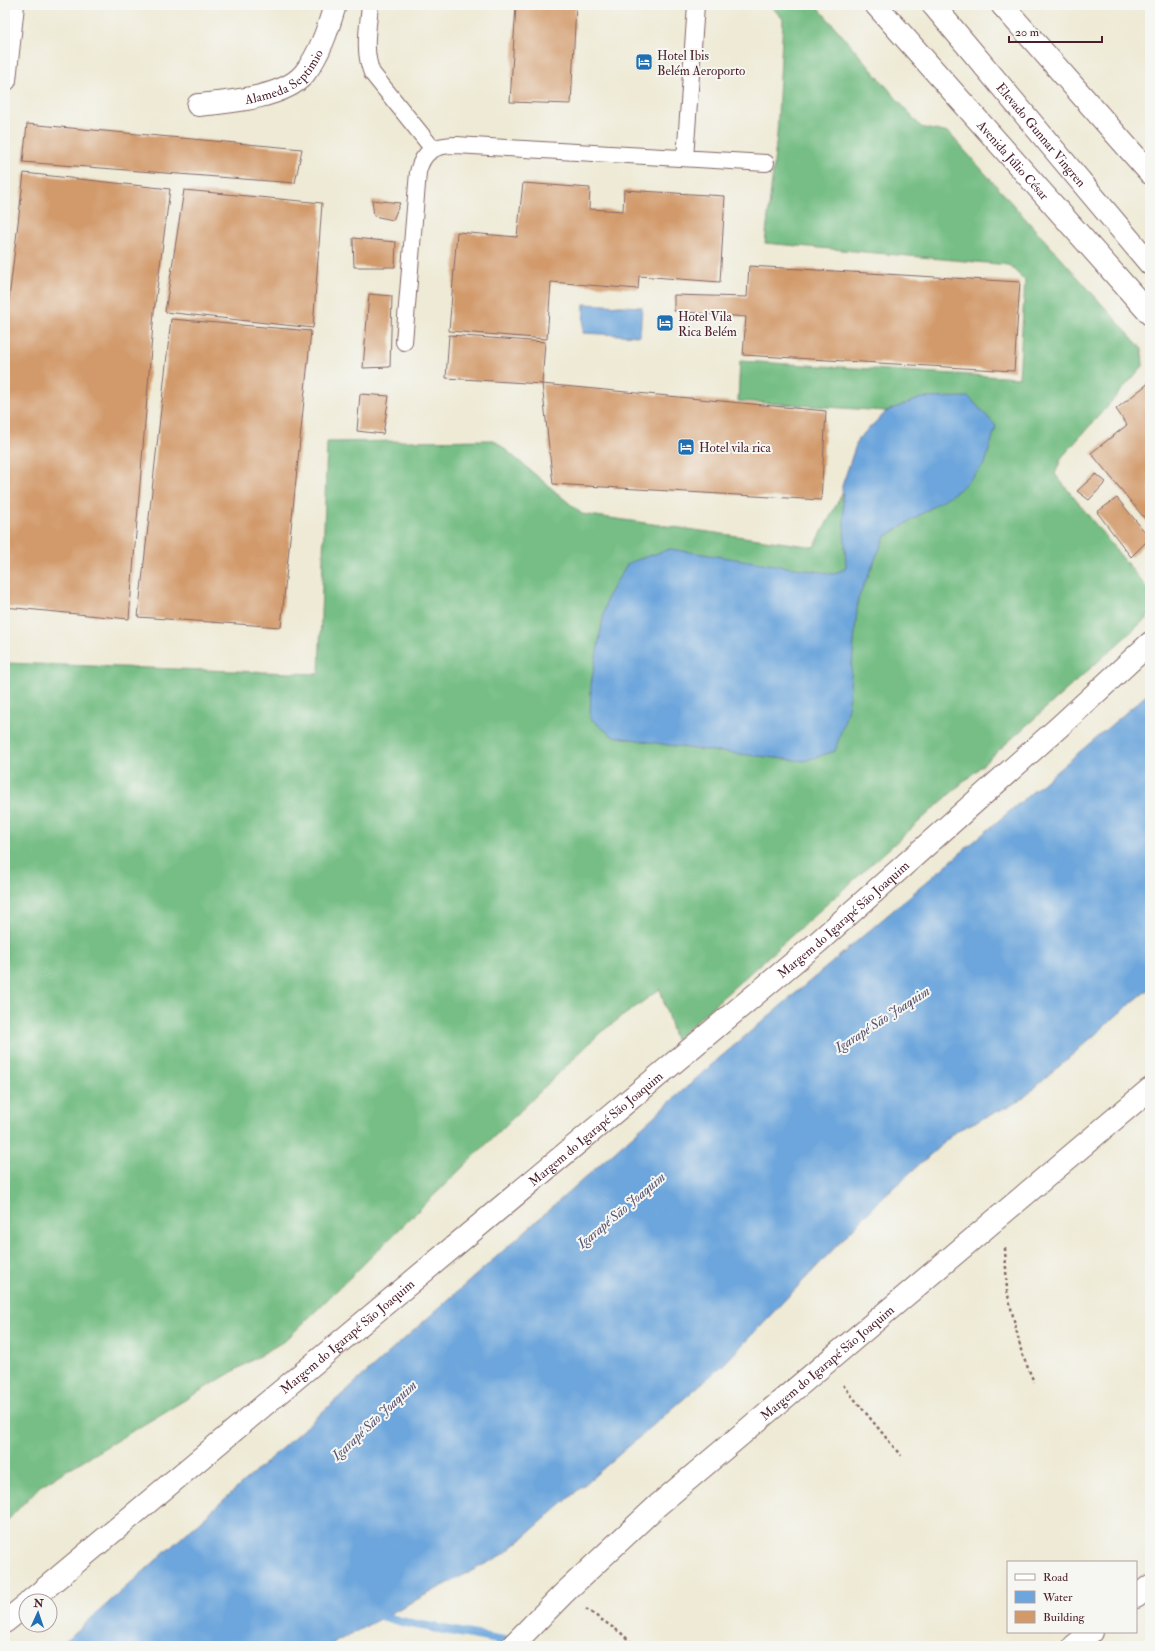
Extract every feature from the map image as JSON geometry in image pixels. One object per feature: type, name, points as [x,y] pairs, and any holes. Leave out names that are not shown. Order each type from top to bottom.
[{"type":"street","points":[[5,80],[13,5]]},
{"type":"street","name":"Alameda Septimio","points":[[198,105],[241,101],[287,86],[303,75],[315,58],[328,30],[335,5]]},
{"type":"street","name":"Avenida Júlio César","points":[[876,5],[1150,314]]},
{"type":"street","name":"Elevado Gunnar Vingren","points":[[933,5],[1150,264]]},
{"type":"street","points":[[1002,5],[1150,173]]},
{"type":"street","name":"Margem do Igarapé São Joaquim","points":[[40,1593],[817,943],[1060,726],[1150,643]]},
{"type":"street","name":"Margem do Igarapé São Joaquim","points":[[512,1646],[563,1594],[658,1505],[1150,1089]]},
{"type":"street","points":[[1137,1596],[1150,1586]]},
{"type":"street","points":[[5,1622],[18,1611]]},
{"type":"street","points":[[1074,1646],[1090,1633]]},
{"type":"lane","points":[[370,5],[367,44],[368,62],[372,73],[433,149]]},
{"type":"lane","points":[[685,158],[696,5]]},
{"type":"lane","points":[[404,342],[418,172],[423,158],[433,149],[441,145],[766,163]]},
{"type":"path","points":[[1004,1212],[1007,1291],[1022,1354],[1034,1382]]},
{"type":"path","points":[[824,1364],[901,1456]]},
{"type":"path","points":[[563,1594],[621,1633],[636,1646]]},
{"type":"green space","points":[[770,5],[816,5],[921,127],[949,133],[1142,349],[1143,366],[1062,457],[1055,474],[1150,592],[1150,615],[675,1040],[660,989],[601,1032],[286,1340],[40,1486],[5,1523],[5,663],[319,674],[327,442],[494,440],[582,514],[814,547],[886,411],[738,401],[740,361],[1019,378],[1025,281],[1009,265],[765,243],[777,135],[783,19]]},
{"type":"water","points":[[584,304],[642,307],[640,336],[583,333]]},
{"type":"water","points":[[969,397],[996,426],[985,464],[959,490],[885,537],[858,599],[848,709],[835,751],[804,761],[693,749],[612,736],[590,718],[591,684],[607,597],[628,563],[670,549],[834,574],[846,568],[842,486],[858,439],[887,411],[921,398]]},
{"type":"water","name":"Igarapé São Joaquim","points":[[1150,692],[1150,988],[1124,1009],[1020,1101],[958,1130],[885,1195],[723,1365],[504,1554],[328,1646],[60,1646],[717,1060]]},
{"type":"building","points":[[516,5],[576,5],[571,104],[510,102]]},
{"type":"building","points":[[623,5],[639,5],[638,8]]},
{"type":"building","points":[[27,124],[302,149],[295,183],[23,162]]},
{"type":"building","points":[[24,173],[170,189],[154,312],[129,619],[5,607],[5,332]]},
{"type":"building","points":[[523,183],[590,188],[589,209],[623,211],[624,190],[725,196],[720,282],[639,276],[638,289],[551,282],[547,339],[449,331],[457,232],[517,237]]},
{"type":"building","points":[[184,190],[322,203],[313,328],[165,312]]},
{"type":"building","points":[[372,200],[400,203],[393,220],[374,216]]},
{"type":"building","points":[[353,238],[396,242],[395,267],[354,267]]},
{"type":"building","points":[[749,266],[1020,282],[1014,371],[743,355],[746,317],[674,311],[674,295],[747,297]]},
{"type":"building","points":[[369,294],[392,296],[390,367],[363,368]]},
{"type":"building","points":[[171,319],[311,331],[281,627],[138,617]]},
{"type":"building","points":[[449,335],[545,342],[542,384],[446,378]]},
{"type":"building","points":[[1150,382],[1150,525],[1091,453],[1127,425],[1116,409]]},
{"type":"building","name":"Hotel vila rica","points":[[542,384],[826,411],[821,500],[553,484]]},
{"type":"building","points":[[360,394],[389,396],[383,434],[357,431]]},
{"type":"building","points":[[1096,474],[1106,482],[1089,500],[1077,491]]},
{"type":"building","points":[[1117,498],[1150,538],[1131,557],[1097,512]]},
{"type":"waterway","points":[[372,1613],[403,1622],[534,1646]]},
{"type":"place","name":"Hotel Ibis Belém Aeroporto","points":[[644,62]]},
{"type":"place","name":"Hotel Vila Rica Belém","points":[[665,323]]},
{"type":"place","name":"Hotel vila rica","points":[[686,447]]}]
